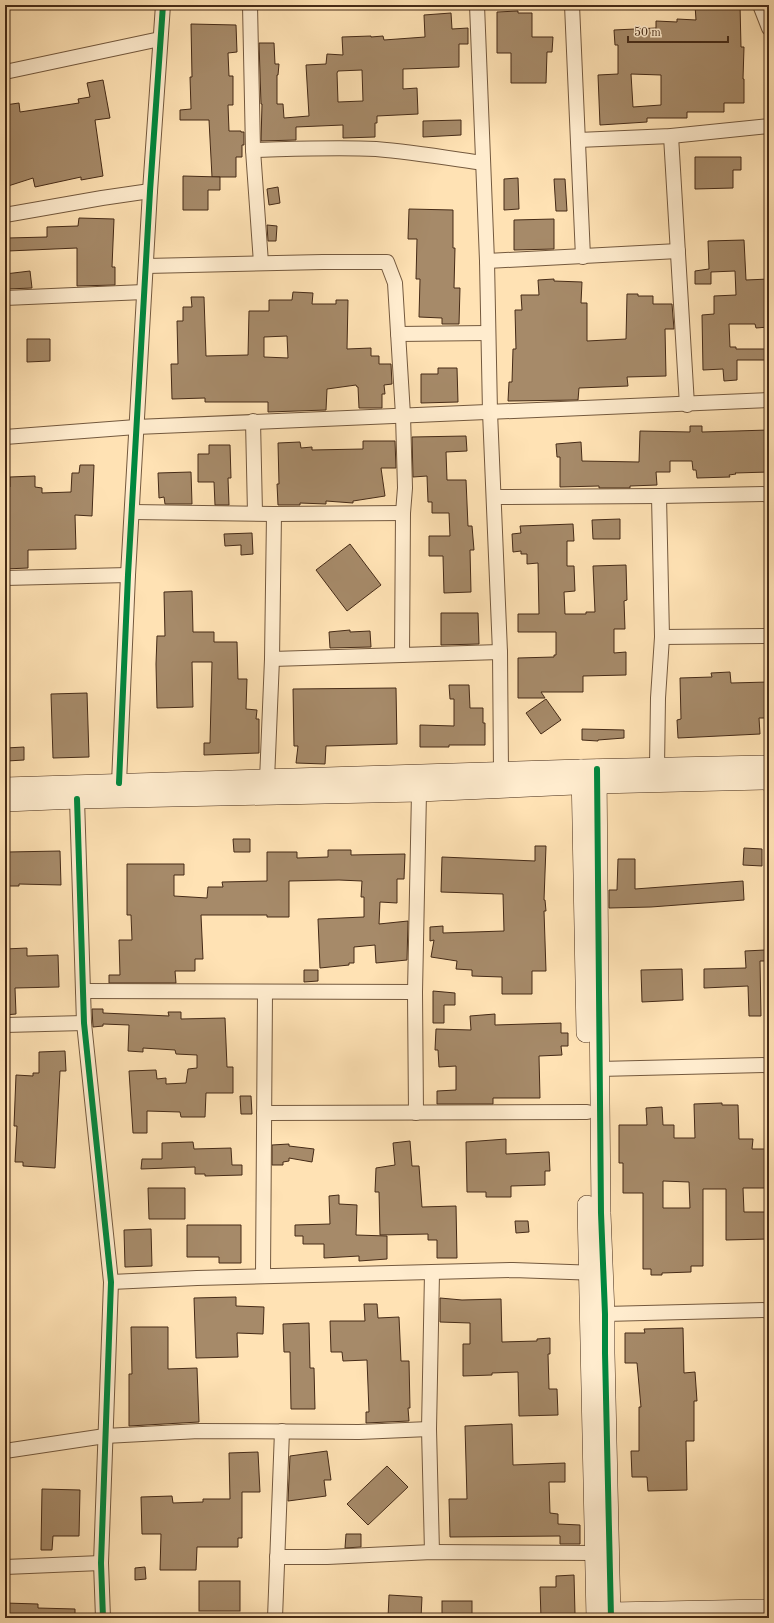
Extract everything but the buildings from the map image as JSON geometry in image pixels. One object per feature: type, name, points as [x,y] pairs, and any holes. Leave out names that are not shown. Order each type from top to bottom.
[{"type":"street","points":[[119,783],[136,427],[163,5]]},
{"type":"street","points":[[250,5],[253,150],[261,263]]},
{"type":"street","points":[[477,5],[487,261],[490,412],[500,652],[501,771]]},
{"type":"street","points":[[572,5],[583,257]]},
{"type":"street","points":[[760,5],[769,28]]},
{"type":"street","points":[[5,72],[160,39]]},
{"type":"street","points":[[578,140],[671,136],[769,126]]},
{"type":"street","points":[[671,136],[687,405]]},
{"type":"street","points":[[253,150],[324,148],[374,149],[414,152],[483,163]]},
{"type":"street","points":[[5,215],[150,191]]},
{"type":"street","points":[[487,261],[678,251]]},
{"type":"street","points":[[146,266],[386,262],[395,283],[403,415],[405,488],[403,513],[402,655]]},
{"type":"street","points":[[5,298],[144,292]]},
{"type":"street","points":[[398,334],[488,333]]},
{"type":"street","points":[[5,437],[136,427],[403,415],[687,405],[769,400]]},
{"type":"street","points":[[253,422],[255,513]]},
{"type":"street","points":[[494,497],[769,494]]},
{"type":"street","points":[[657,767],[658,698],[662,637],[659,496]]},
{"type":"street","points":[[132,512],[274,514],[403,513]]},
{"type":"street","points":[[268,780],[272,659],[274,514]]},
{"type":"street","points":[[5,578],[128,575]]},
{"type":"street","points":[[662,637],[769,636]]},
{"type":"street","points":[[272,659],[500,652]]},
{"type":"street","points":[[5,802],[77,799],[419,792],[589,777],[657,767],[769,765]]},
{"type":"street","points":[[5,787],[268,780],[501,771],[589,777],[769,780]]},
{"type":"street","points":[[589,777],[599,1069],[596,1273],[595,1553],[606,1616]]},
{"type":"street","points":[[589,777],[587,1112],[596,1273],[605,1314],[606,1616]]},
{"type":"street","points":[[416,1112],[415,992],[419,792]]},
{"type":"street","points":[[77,799],[84,1023],[111,1282],[101,1563],[103,1618]]},
{"type":"street","points":[[83,991],[415,992]]},
{"type":"street","points":[[263,1276],[265,992]]},
{"type":"street","points":[[5,1026],[84,1023]]},
{"type":"street","points":[[599,1069],[769,1065]]},
{"type":"street","points":[[264,1112],[587,1112]]},
{"type":"street","points":[[111,1282],[263,1276],[513,1270],[596,1273]]},
{"type":"street","points":[[432,1273],[429,1429],[432,1552]]},
{"type":"street","points":[[605,1314],[769,1310]]},
{"type":"street","points":[[5,1452],[105,1436],[199,1431],[359,1432],[429,1429]]},
{"type":"street","points":[[275,1618],[282,1431]]},
{"type":"street","points":[[277,1557],[432,1552],[595,1553]]},
{"type":"street","points":[[5,1567],[101,1563]]},
{"type":"street","points":[[606,1616],[692,1614],[769,1609]]},
{"type":"cycle path","points":[[119,783],[128,575],[150,191],[163,5]]},
{"type":"cycle path","points":[[597,769],[601,1213],[605,1314],[611,1618]]},
{"type":"cycle path","points":[[77,799],[84,1023],[111,1282],[101,1563],[103,1618]]}]
